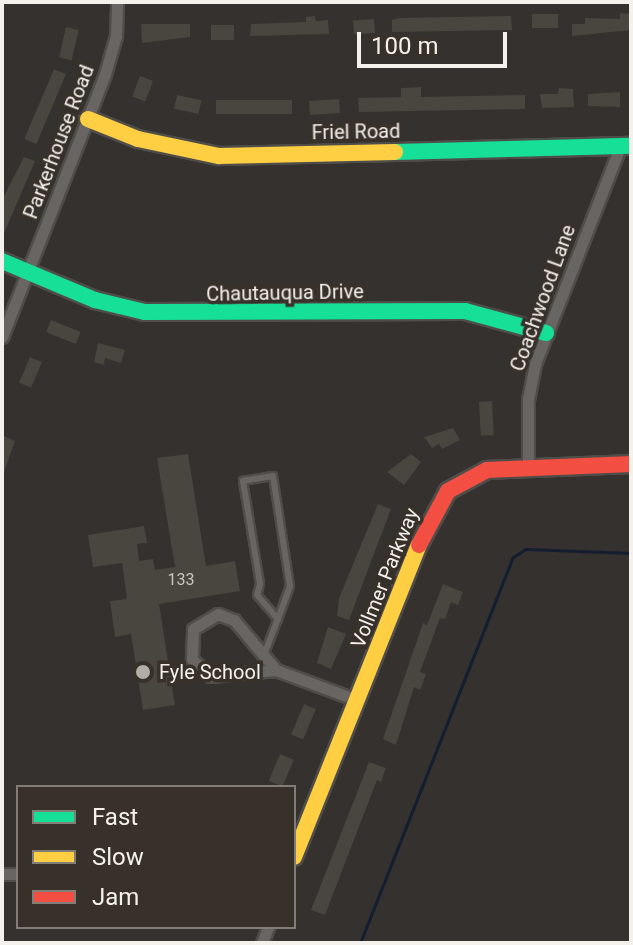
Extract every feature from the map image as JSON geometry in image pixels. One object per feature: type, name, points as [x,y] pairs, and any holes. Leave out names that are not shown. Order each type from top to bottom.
[{"type":"street","name":"Parkerhouse Road","points":[[2,337],[113,49],[117,2]]},
{"type":"street","name":"Friel Road","points":[[88,119],[138,139],[219,156],[625,146]]},
{"type":"street","name":"Coachwood Lane","points":[[528,467],[528,400],[546,333],[625,146]]},
{"type":"street","name":"Chautauqua Drive","points":[[2,261],[95,300],[145,312],[465,311],[546,333]]},
{"type":"street","name":"Vollmer Parkway","points":[[296,852],[439,502],[472,475],[528,467],[631,464]]},
{"type":"street","points":[[276,670],[234,620],[218,614],[193,629],[192,659],[210,676],[276,670],[357,700]]},
{"type":"lane","points":[[264,655],[278,619],[290,586],[273,476],[243,481],[260,584],[257,595],[278,619]]},
{"type":"building","points":[[620,13],[630,14],[631,30],[572,36],[572,24],[585,24],[585,18],[620,19]]},
{"type":"building","points":[[532,14],[558,14],[558,28],[532,28]]},
{"type":"building","points":[[315,16],[316,21],[328,20],[329,34],[250,36],[251,24],[306,22],[306,17]]},
{"type":"building","points":[[511,16],[512,30],[392,32],[392,20],[399,18]]},
{"type":"building","points":[[374,19],[375,33],[354,34],[353,20]]},
{"type":"building","points":[[141,24],[190,24],[190,37],[142,43]]},
{"type":"building","points":[[211,25],[234,25],[234,40],[211,40]]},
{"type":"building","points":[[66,27],[79,30],[72,60],[59,57]]},
{"type":"building","points":[[54,69],[66,74],[36,144],[24,139]]},
{"type":"building","points":[[140,76],[153,81],[145,102],[132,97]]},
{"type":"building","points":[[421,87],[421,97],[525,95],[525,109],[359,112],[358,98],[401,97],[401,88]]},
{"type":"building","points":[[559,88],[573,89],[574,107],[542,108],[540,94],[558,94]]},
{"type":"building","points":[[620,92],[620,107],[588,106],[588,94]]},
{"type":"building","points":[[177,95],[201,100],[199,114],[174,109]]},
{"type":"building","points":[[339,99],[340,113],[310,115],[309,101]]},
{"type":"building","points":[[216,100],[292,100],[292,114],[216,114]]},
{"type":"building","points":[[24,157],[35,161],[2,238],[2,200]]},
{"type":"building","points":[[51,320],[81,332],[76,344],[46,332]]},
{"type":"building","points":[[98,343],[125,350],[121,363],[105,358],[104,365],[94,362]]},
{"type":"building","points":[[30,357],[42,362],[31,388],[19,383]]},
{"type":"building","points":[[492,401],[494,435],[481,436],[479,402]]},
{"type":"building","points":[[453,428],[460,440],[442,449],[439,444],[432,448],[424,437]]},
{"type":"building","points":[[2,435],[15,441],[3,475],[2,475]]},
{"type":"building","points":[[188,454],[206,566],[235,561],[240,591],[159,604],[175,705],[143,710],[131,634],[115,637],[110,601],[127,599],[122,563],[93,567],[88,535],[144,526],[147,543],[137,544],[139,561],[153,559],[155,570],[175,567],[157,458]]},
{"type":"building","points":[[411,454],[421,462],[404,485],[387,472]]},
{"type":"building","points":[[378,504],[391,509],[349,620],[337,616],[339,598]]},
{"type":"building","points":[[443,584],[463,592],[458,605],[451,602],[445,619],[440,618],[420,672],[426,674],[420,690],[414,687],[396,745],[383,739],[423,623],[427,625]]},
{"type":"building","points":[[328,627],[346,634],[331,669],[317,663]]},
{"type":"building","points":[[304,704],[316,709],[303,739],[291,734]]},
{"type":"building","points":[[280,754],[294,760],[283,785],[269,781]]},
{"type":"building","points":[[369,762],[386,768],[381,782],[377,780],[325,915],[311,910]]},
{"type":"waterway","points":[[360,943],[513,557],[526,549],[631,553]]},
{"type":"traffic: fast","points":[[395,152],[631,146]]},
{"type":"traffic: fast","points":[[2,261],[95,300],[145,312],[465,311],[546,333]]},
{"type":"traffic: slow","points":[[88,119],[138,139],[219,156],[395,152]]},
{"type":"traffic: slow","points":[[296,852],[419,545]]},
{"type":"traffic: jam","points":[[419,545],[448,491],[487,470],[631,464]]},
{"type":"place","name":"Fyle School","points":[[143,672]]}]
